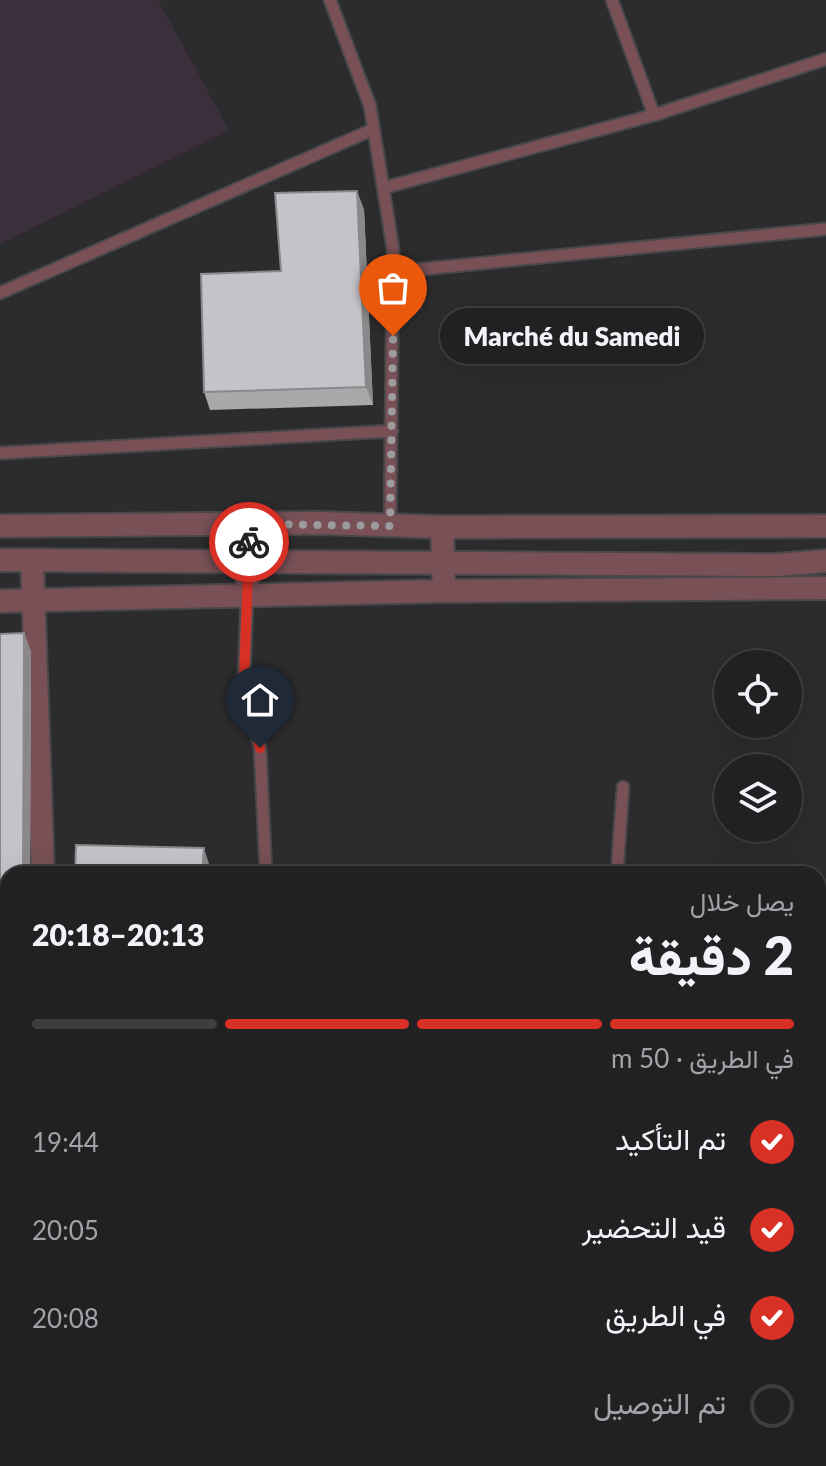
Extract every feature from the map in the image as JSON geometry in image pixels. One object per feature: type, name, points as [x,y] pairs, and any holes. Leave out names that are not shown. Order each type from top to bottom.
[{"type":"street","points":[[247,596],[249,524]]},
{"type":"street","points":[[0,526],[826,526]]},
{"type":"street","points":[[442,527],[444,591]]},
{"type":"street","points":[[0,560],[777,565],[826,561]]},
{"type":"street","points":[[32,560],[43,866]]},
{"type":"street","points":[[0,601],[444,591],[826,588]]},
{"type":"lane","points":[[330,0],[370,106],[393,249],[390,526]]},
{"type":"lane","points":[[612,0],[654,115]]},
{"type":"lane","points":[[383,188],[654,115],[826,59]]},
{"type":"lane","points":[[0,293],[374,129]]},
{"type":"lane","points":[[393,272],[826,229]]},
{"type":"lane","points":[[0,453],[392,431]]},
{"type":"lane","points":[[247,596],[244,681],[260,748],[266,866]]},
{"type":"lane","points":[[618,866],[623,787]]},
{"type":"shaded area","points":[[0,0],[158,0],[229,130],[0,244]]},
{"type":"building","points":[[357,191],[366,387],[204,392],[201,274],[281,271],[275,193]]},
{"type":"building","points":[[24,633],[23,866],[0,866],[0,634]]},
{"type":"building","points":[[76,845],[204,848],[203,866],[75,866]]},
{"type":"way so far","points":[[249,542],[249,524],[390,526],[393,336]]},
{"type":"place","name":"Marché du Samedi","points":[[393,336]]},
{"type":"route","points":[[249,542],[244,681],[260,748]]}]
